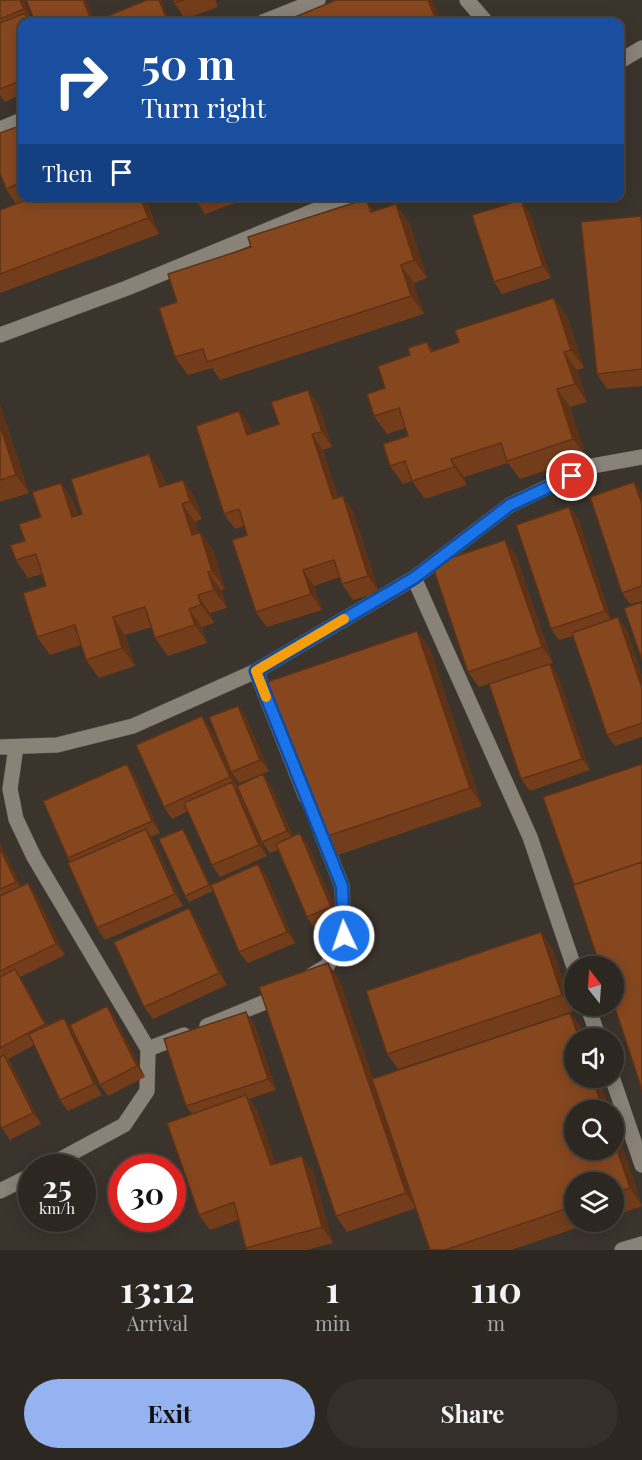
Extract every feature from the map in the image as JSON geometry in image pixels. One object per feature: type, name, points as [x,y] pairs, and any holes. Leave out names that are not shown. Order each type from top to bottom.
[{"type":"street","points":[[273,18],[318,0]]},
{"type":"street","points":[[466,0],[482,18]]},
{"type":"street","points":[[624,59],[642,48]]},
{"type":"street","points":[[0,129],[18,122]]},
{"type":"street","points":[[0,335],[127,288],[338,201]]},
{"type":"street","points":[[0,747],[57,745],[133,726],[256,671],[414,578],[510,505],[592,466],[642,457]]},
{"type":"street","points":[[414,578],[530,837],[570,956]]},
{"type":"street","points":[[148,1049],[277,998],[327,966],[344,936],[342,886],[256,671]]},
{"type":"street","points":[[16,747],[10,789],[16,819],[34,857],[148,1049],[147,1090],[124,1125],[70,1154]]},
{"type":"street","points":[[0,813],[13,804]]},
{"type":"street","points":[[616,1088],[642,1165]]},
{"type":"street","points":[[0,1191],[18,1181]]},
{"type":"street","points":[[622,1250],[642,1244]]},
{"type":"building","points":[[0,0],[20,0],[24,9],[0,19]]},
{"type":"building","points":[[26,0],[83,0],[90,18],[33,18]]},
{"type":"building","points":[[147,0],[159,0],[166,18],[106,18]]},
{"type":"building","points":[[336,0],[428,0],[435,18],[293,18]]},
{"type":"building","points":[[25,13],[27,18],[18,18],[18,82],[0,89],[0,23]]},
{"type":"building","points":[[18,126],[18,184],[6,189],[0,173],[0,133]]},
{"type":"building","points":[[23,201],[142,201],[148,218],[0,274],[0,210]]},
{"type":"building","points":[[360,201],[367,201],[371,212],[396,204],[414,260],[401,265],[411,296],[207,362],[203,349],[175,357],[159,308],[177,302],[168,274],[251,247],[248,237]]},
{"type":"building","points":[[521,201],[543,266],[494,282],[472,215]]},
{"type":"building","points":[[641,216],[642,369],[597,374],[581,222]]},
{"type":"building","points":[[554,298],[571,350],[564,352],[575,384],[557,389],[573,439],[507,461],[501,443],[451,459],[454,467],[412,481],[405,461],[390,466],[383,444],[408,436],[399,408],[374,416],[367,394],[385,388],[378,366],[410,355],[408,348],[427,342],[431,352],[459,342],[455,330]]},
{"type":"building","points":[[308,390],[322,432],[312,434],[333,499],[343,496],[368,576],[342,584],[334,560],[303,570],[311,594],[256,612],[232,540],[247,535],[239,509],[224,514],[196,426],[239,411],[247,435],[279,424],[271,402]]},
{"type":"building","points":[[0,425],[16,475],[0,480]]},
{"type":"building","points":[[149,454],[160,487],[183,480],[190,501],[182,504],[192,535],[200,532],[212,571],[208,572],[214,590],[198,595],[201,605],[189,609],[195,625],[155,638],[145,607],[113,617],[122,648],[86,660],[75,625],[37,637],[23,593],[46,586],[36,554],[16,560],[10,545],[25,541],[19,524],[41,517],[32,492],[61,483],[72,517],[82,514],[71,479]]},
{"type":"building","points":[[634,482],[642,504],[642,586],[622,593],[590,497]]},
{"type":"building","points":[[569,507],[605,611],[551,629],[516,525]]},
{"type":"building","points":[[505,540],[542,647],[468,672],[432,564]]},
{"type":"building","points":[[642,602],[642,660],[624,608]]},
{"type":"building","points":[[618,617],[642,688],[642,723],[607,735],[572,633]]},
{"type":"building","points":[[417,631],[470,788],[319,839],[267,682]]},
{"type":"building","points":[[550,664],[582,759],[521,779],[489,684]]},
{"type":"building","points":[[238,706],[260,760],[231,772],[209,717]]},
{"type":"building","points":[[202,716],[230,777],[164,807],[136,745]]},
{"type":"building","points":[[127,764],[152,821],[68,858],[43,801]]},
{"type":"building","points":[[642,764],[642,862],[574,885],[543,797]]},
{"type":"building","points":[[263,774],[287,831],[262,842],[237,786]]},
{"type":"building","points":[[232,782],[259,845],[212,865],[184,803]]},
{"type":"building","points":[[146,829],[175,894],[97,928],[68,863]]},
{"type":"building","points":[[183,829],[209,885],[185,896],[159,839]]},
{"type":"building","points":[[300,833],[331,907],[307,917],[276,844]]},
{"type":"building","points":[[0,848],[16,882],[0,889]]},
{"type":"building","points":[[642,862],[642,1090],[624,1035],[624,1028],[622,1028],[618,1016],[624,1016],[624,956],[597,956],[573,885]]},
{"type":"building","points":[[258,864],[287,932],[239,952],[211,885]]},
{"type":"building","points":[[28,883],[56,944],[0,971],[0,896]]},
{"type":"building","points":[[189,908],[219,973],[144,1007],[114,942]]},
{"type":"building","points":[[541,932],[562,995],[387,1054],[366,991]]},
{"type":"building","points":[[328,963],[406,1193],[336,1216],[259,987]]},
{"type":"building","points":[[15,969],[45,1024],[0,1048],[0,977]]},
{"type":"building","points":[[107,1006],[137,1066],[100,1085],[70,1025]]},
{"type":"building","points":[[246,1012],[268,1079],[186,1106],[164,1039]]},
{"type":"building","points":[[564,1015],[571,1016],[575,1028],[564,1028],[564,1088],[596,1088],[600,1100],[564,1100],[564,1160],[620,1160],[630,1188],[624,1190],[624,1172],[564,1172],[564,1209],[445,1250],[430,1250],[372,1079]]},
{"type":"building","points":[[64,1018],[94,1084],[60,1100],[29,1034]]},
{"type":"building","points":[[4,1055],[33,1113],[2,1128],[0,1125],[0,1057]]},
{"type":"building","points":[[246,1095],[271,1165],[302,1156],[322,1227],[246,1248],[234,1202],[199,1215],[186,1178],[186,1154],[178,1154],[167,1123]]},
{"type":"slow traffic","points":[[266,697],[256,671],[344,619]]},
{"type":"route","points":[[344,936],[342,886],[256,671],[414,578],[510,505],[572,476]]}]
